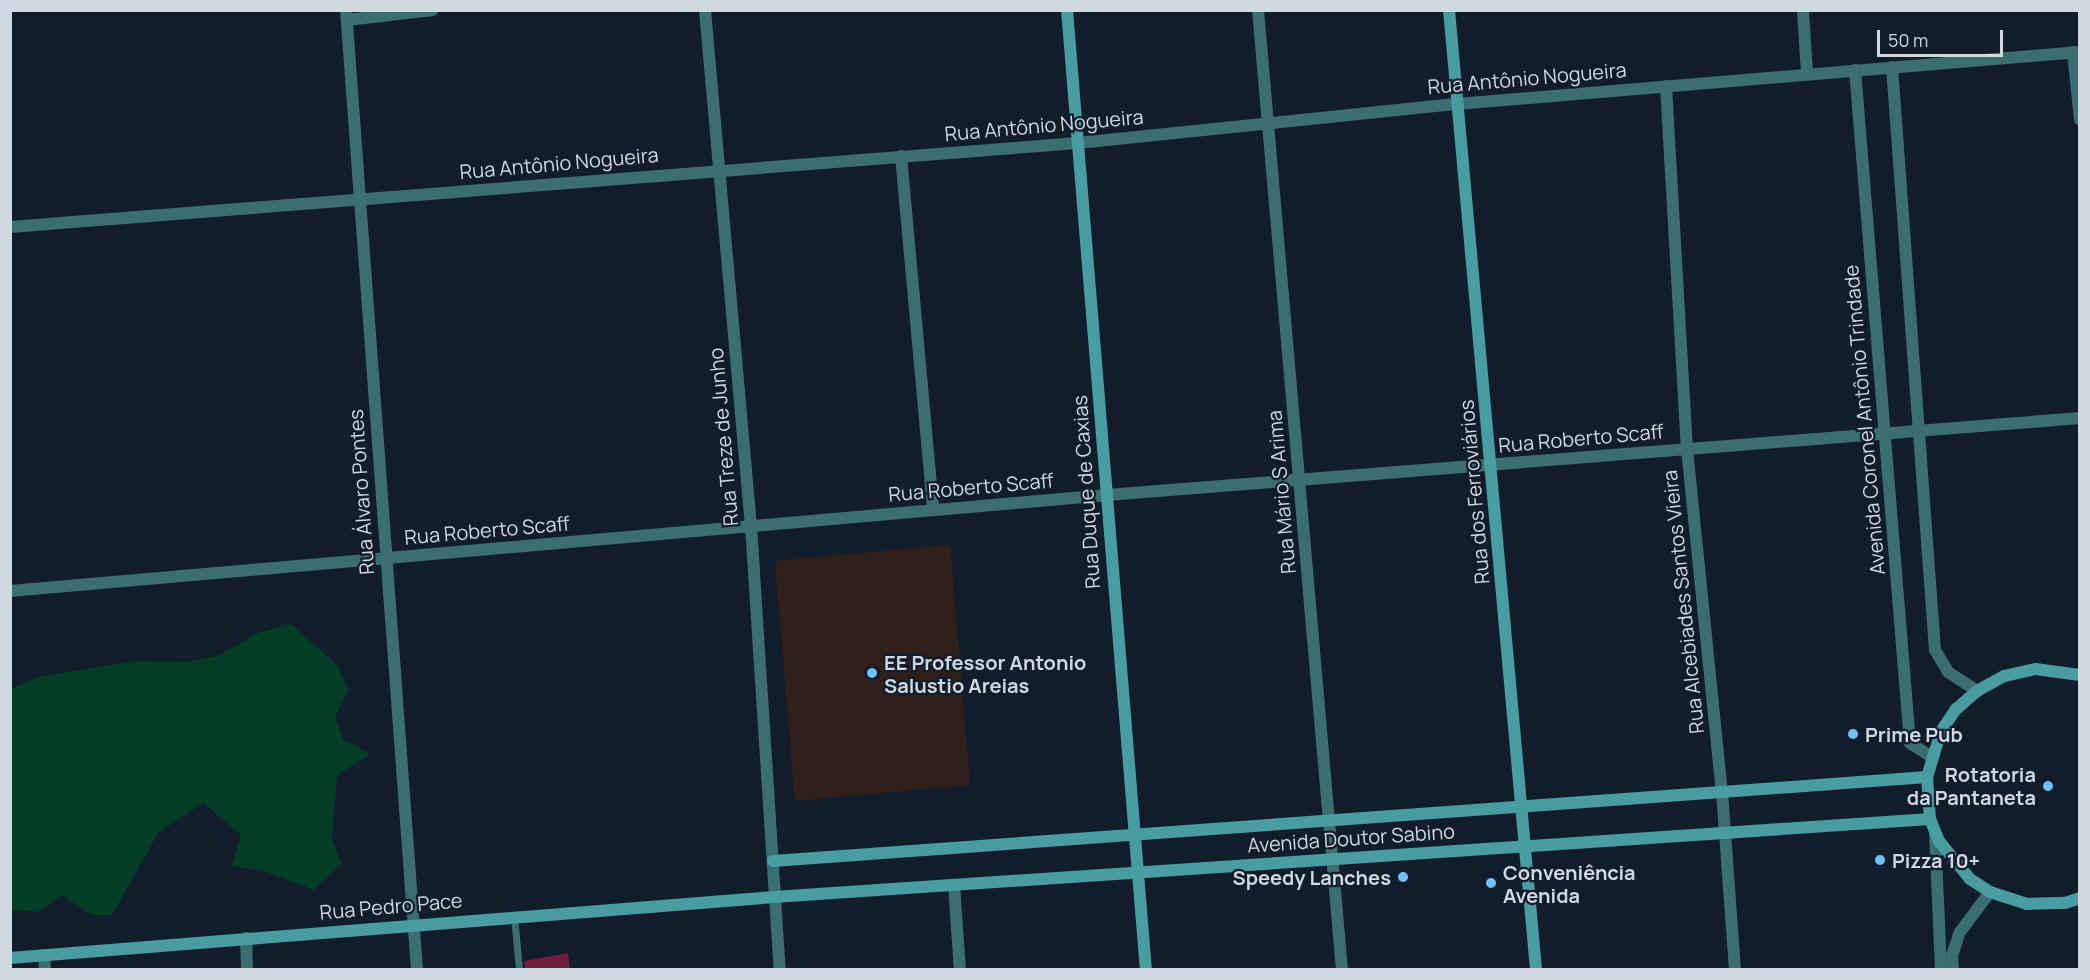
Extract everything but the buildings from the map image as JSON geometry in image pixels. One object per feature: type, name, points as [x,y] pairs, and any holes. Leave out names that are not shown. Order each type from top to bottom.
[{"type":"street","points":[[347,15],[432,10]]},
{"type":"street","name":"Rua Treze de Junho","points":[[705,10],[717,169],[751,526],[774,897]]},
{"type":"street","name":"Rua Duque de Caxias","points":[[1067,10],[1146,969]]},
{"type":"street","name":"Rua Mário S Arima","points":[[1258,10],[1342,969]]},
{"type":"street","name":"Rua dos Ferroviários","points":[[1449,10],[1536,969]]},
{"type":"street","points":[[1803,10],[1807,74]]},
{"type":"street","name":"Rua Álvaro Pontes","points":[[347,15],[358,199],[417,969]]},
{"type":"street","points":[[2076,52],[2079,120]]},
{"type":"street","name":"Rua Antônio Nogueira","points":[[10,227],[717,169],[1078,143],[1457,104],[2076,52]]},
{"type":"street","points":[[1892,67],[1935,650],[1948,672],[1977,691]]},
{"type":"street","name":"Avenida Coronel Antônio Trindade","points":[[1856,70],[1910,742],[1930,756]]},
{"type":"street","name":"Rua Alcebiades Santos Vieira","points":[[1666,86],[1687,449],[1722,792],[1723,833],[1735,969]]},
{"type":"street","points":[[901,156],[933,510]]},
{"type":"street","name":"Rua Roberto Scaff","points":[[10,591],[1107,495],[2079,418]]},
{"type":"street","points":[[1941,969],[1933,825],[1927,777],[1930,756],[1941,731],[1977,691],[2004,676],[2035,669],[2079,675]]},
{"type":"street","name":"Avenida Doutor Sabino","points":[[772,861],[1927,777]]},
{"type":"street","points":[[1933,825],[1953,862],[1990,892],[2027,904],[2066,903],[2079,898]]},
{"type":"street","name":"Avenida Doutor Sabino","points":[[774,897],[1723,833],[1933,825]]},
{"type":"street","points":[[954,885],[960,969]]},
{"type":"street","points":[[1953,969],[1952,956],[1960,932],[1990,892]]},
{"type":"street","points":[[774,897],[780,969]]},
{"type":"street","name":"Rua Pedro Pace","points":[[10,958],[413,923],[774,897]]},
{"type":"street","points":[[246,938],[247,969]]},
{"type":"street","points":[[44,955],[45,969]]},
{"type":"lane","points":[[514,916],[519,969]]},
{"type":"shaded area","name":"EE Professor Antonio Salustio Areias","points":[[950,545],[970,785],[795,801],[775,561]]},
{"type":"green space","points":[[291,624],[337,665],[348,690],[335,717],[343,739],[370,754],[337,775],[332,838],[341,864],[314,890],[262,870],[232,866],[241,835],[203,803],[158,833],[112,915],[92,915],[62,895],[37,912],[11,910],[11,689],[38,677],[136,661],[189,662],[220,655],[258,633]]},
{"type":"place","name":"EE Professor Antonio Salustio Areias","points":[[872,673]]},
{"type":"place","name":"Prime Pub","points":[[1853,734]]},
{"type":"place","name":"Rotatoria da Pantaneta","points":[[2048,786]]},
{"type":"place","name":"Pizza 10+","points":[[1880,860]]},
{"type":"place","name":"Speedy Lanches","points":[[1403,877]]},
{"type":"place","name":"Conveniência Avenida","points":[[1491,883]]}]
